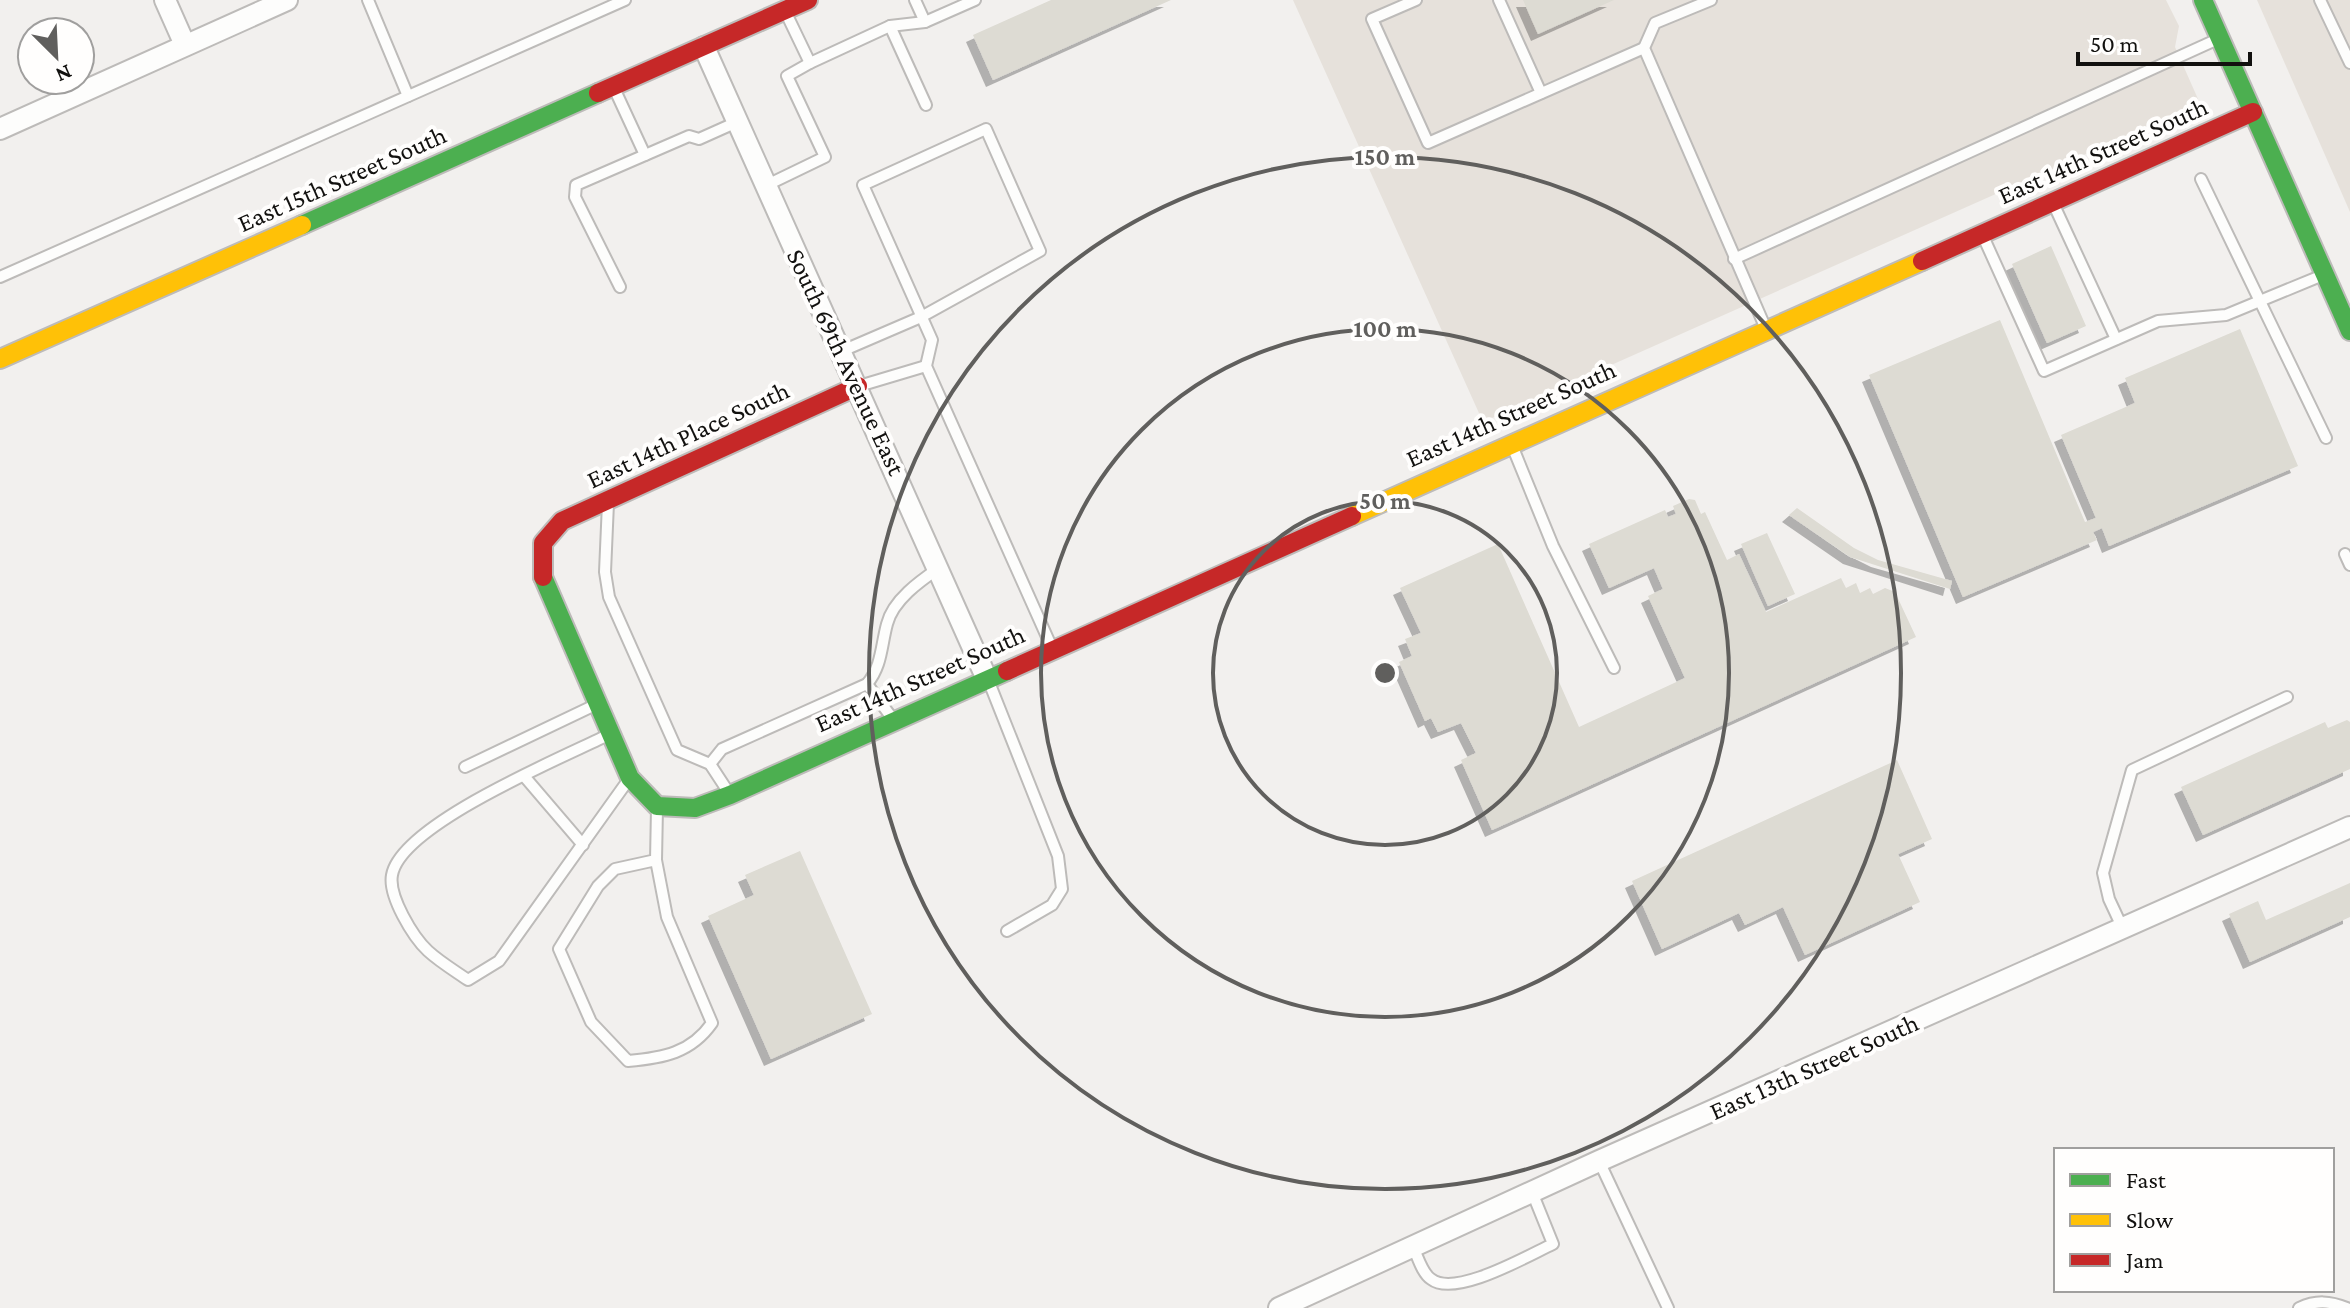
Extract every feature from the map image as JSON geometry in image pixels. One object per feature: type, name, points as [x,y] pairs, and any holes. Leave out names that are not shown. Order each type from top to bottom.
[{"type":"street","points":[[165,0],[185,45]]},
{"type":"street","points":[[0,129],[287,0]]},
{"type":"street","name":"East 15th Street South","points":[[0,359],[808,0]]},
{"type":"street","points":[[2203,0],[2350,331]]},
{"type":"street","name":"South 69th Avenue East","points":[[704,47],[986,677]]},
{"type":"street","name":"East 14th Street South","points":[[657,806],[695,808],[730,795],[986,677],[2253,112]]},
{"type":"street","name":"East 14th Place South","points":[[597,704],[544,587],[540,553],[544,537],[562,521],[858,386]]},
{"type":"street","points":[[597,704],[630,778],[657,806]]},
{"type":"street","name":"East 13th Street South","points":[[1279,1308],[1599,1161],[2350,827]]},
{"type":"lane","points":[[368,0],[408,96]]},
{"type":"lane","points":[[0,277],[625,0]]},
{"type":"lane","points":[[915,0],[925,22]]},
{"type":"lane","points":[[765,186],[825,157],[787,76],[890,26],[925,22],[975,0]]},
{"type":"lane","points":[[1416,0],[1372,19],[1428,143],[1644,48],[1655,23],[1711,0]]},
{"type":"lane","points":[[1499,0],[1541,93]]},
{"type":"lane","points":[[2320,0],[2350,63]]},
{"type":"lane","points":[[785,10],[810,63]]},
{"type":"lane","points":[[890,26],[926,105]]},
{"type":"lane","points":[[1734,259],[2220,38]]},
{"type":"lane","points":[[1644,48],[1766,330]]},
{"type":"lane","points":[[614,87],[645,155]]},
{"type":"lane","points":[[620,287],[575,197],[576,185],[689,136],[699,139],[737,122]]},
{"type":"lane","points":[[842,351],[921,317],[1040,251],[986,129],[863,185],[921,317],[932,340],[926,366],[1052,648]]},
{"type":"lane","points":[[2201,179],[2326,438]]},
{"type":"lane","points":[[2052,202],[2116,339]]},
{"type":"lane","points":[[1982,234],[2044,371],[2158,321],[2226,315],[2325,274]]},
{"type":"lane","points":[[858,386],[926,366]]},
{"type":"lane","points":[[1510,443],[1553,546],[1614,668]]},
{"type":"lane","points":[[608,501],[605,572],[609,597],[677,750],[710,764],[730,795]]},
{"type":"lane","points":[[710,764],[722,749],[867,684],[877,672],[888,620],[912,587],[939,568]]},
{"type":"lane","points":[[986,677],[1058,856],[1062,889],[1052,905],[1007,931]]},
{"type":"lane","points":[[867,684],[893,720]]},
{"type":"lane","points":[[2123,929],[2109,899],[2103,873],[2132,770],[2287,697]]},
{"type":"lane","points":[[465,767],[597,704]]},
{"type":"lane","points":[[611,734],[469,803],[414,841],[392,872],[392,884],[401,910],[426,949],[468,980],[499,961],[630,778]]},
{"type":"lane","points":[[524,776],[583,845]]},
{"type":"lane","points":[[656,860],[615,869],[598,886],[559,949],[591,1022],[628,1061],[656,1059],[698,1042],[712,1023],[667,917],[656,860],[657,806]]},
{"type":"lane","points":[[1599,1161],[1668,1308]]},
{"type":"lane","points":[[1413,1247],[1428,1277],[1441,1285],[1458,1286],[1553,1244],[1532,1192]]},
{"type":"lane","points":[[2299,1308],[2310,1302],[2332,1302],[2347,1308]]},
{"type":"shaded area","points":[[1293,0],[2166,0],[2179,26],[2175,47],[2198,99],[2187,109],[1483,422]]},
{"type":"shaded area","points":[[2257,0],[2350,0],[2350,212]]},
{"type":"building","points":[[1051,0],[1171,0],[993,80],[973,35]]},
{"type":"building","points":[[1523,0],[1614,0],[1538,34]]},
{"type":"building","points":[[2051,246],[2086,326],[2047,343],[2012,264]]},
{"type":"building","points":[[2000,320],[2085,522],[2096,518],[2061,435],[2135,403],[2125,378],[2240,329],[2298,466],[2109,546],[2102,528],[2093,532],[2097,540],[1963,597],[1869,375]]},
{"type":"building","points":[[1689,499],[1695,500],[1701,514],[1705,512],[1727,560],[1739,554],[1766,612],[1841,578],[1846,588],[1856,583],[1860,593],[1870,588],[1873,594],[1885,588],[1895,592],[1916,637],[1492,830],[1461,760],[1476,753],[1461,723],[1438,732],[1431,718],[1425,721],[1399,662],[1412,656],[1405,639],[1421,633],[1400,588],[1498,544],[1579,727],[1685,678],[1648,596],[1663,589],[1654,568],[1609,588],[1589,544],[1665,510],[1668,517],[1676,514],[1673,506]]},
{"type":"building","points":[[1797,508],[1854,548],[1878,560],[1952,581],[1950,589],[1850,557],[1789,515]]},
{"type":"building","points":[[1767,533],[1795,594],[1768,606],[1741,544]]},
{"type":"building","points":[[2347,720],[2350,722],[2350,769],[2203,835],[2181,787],[2325,722],[2328,728]]},
{"type":"building","points":[[1897,760],[1932,839],[1898,854],[1920,902],[1805,955],[1783,907],[1745,925],[1739,913],[1662,949],[1632,881]]},
{"type":"building","points":[[800,851],[872,1014],[771,1059],[708,916],[754,895],[745,875]]},
{"type":"building","points":[[2350,883],[2350,917],[2250,962],[2229,914],[2258,901],[2266,920]]},
{"type":"traffic: fast","points":[[2203,0],[2350,331]]},
{"type":"traffic: fast","points":[[302,225],[598,93]]},
{"type":"traffic: fast","points":[[543,577],[630,778],[657,806],[695,808],[730,795],[1007,671]]},
{"type":"traffic: slow","points":[[0,359],[302,225]]},
{"type":"traffic: slow","points":[[1352,516],[1922,261]]},
{"type":"traffic: jam","points":[[598,93],[808,0]]},
{"type":"traffic: jam","points":[[1922,261],[2253,112]]},
{"type":"traffic: jam","points":[[543,577],[543,543],[562,521],[858,386]]},
{"type":"traffic: jam","points":[[1007,671],[1352,516]]}]
